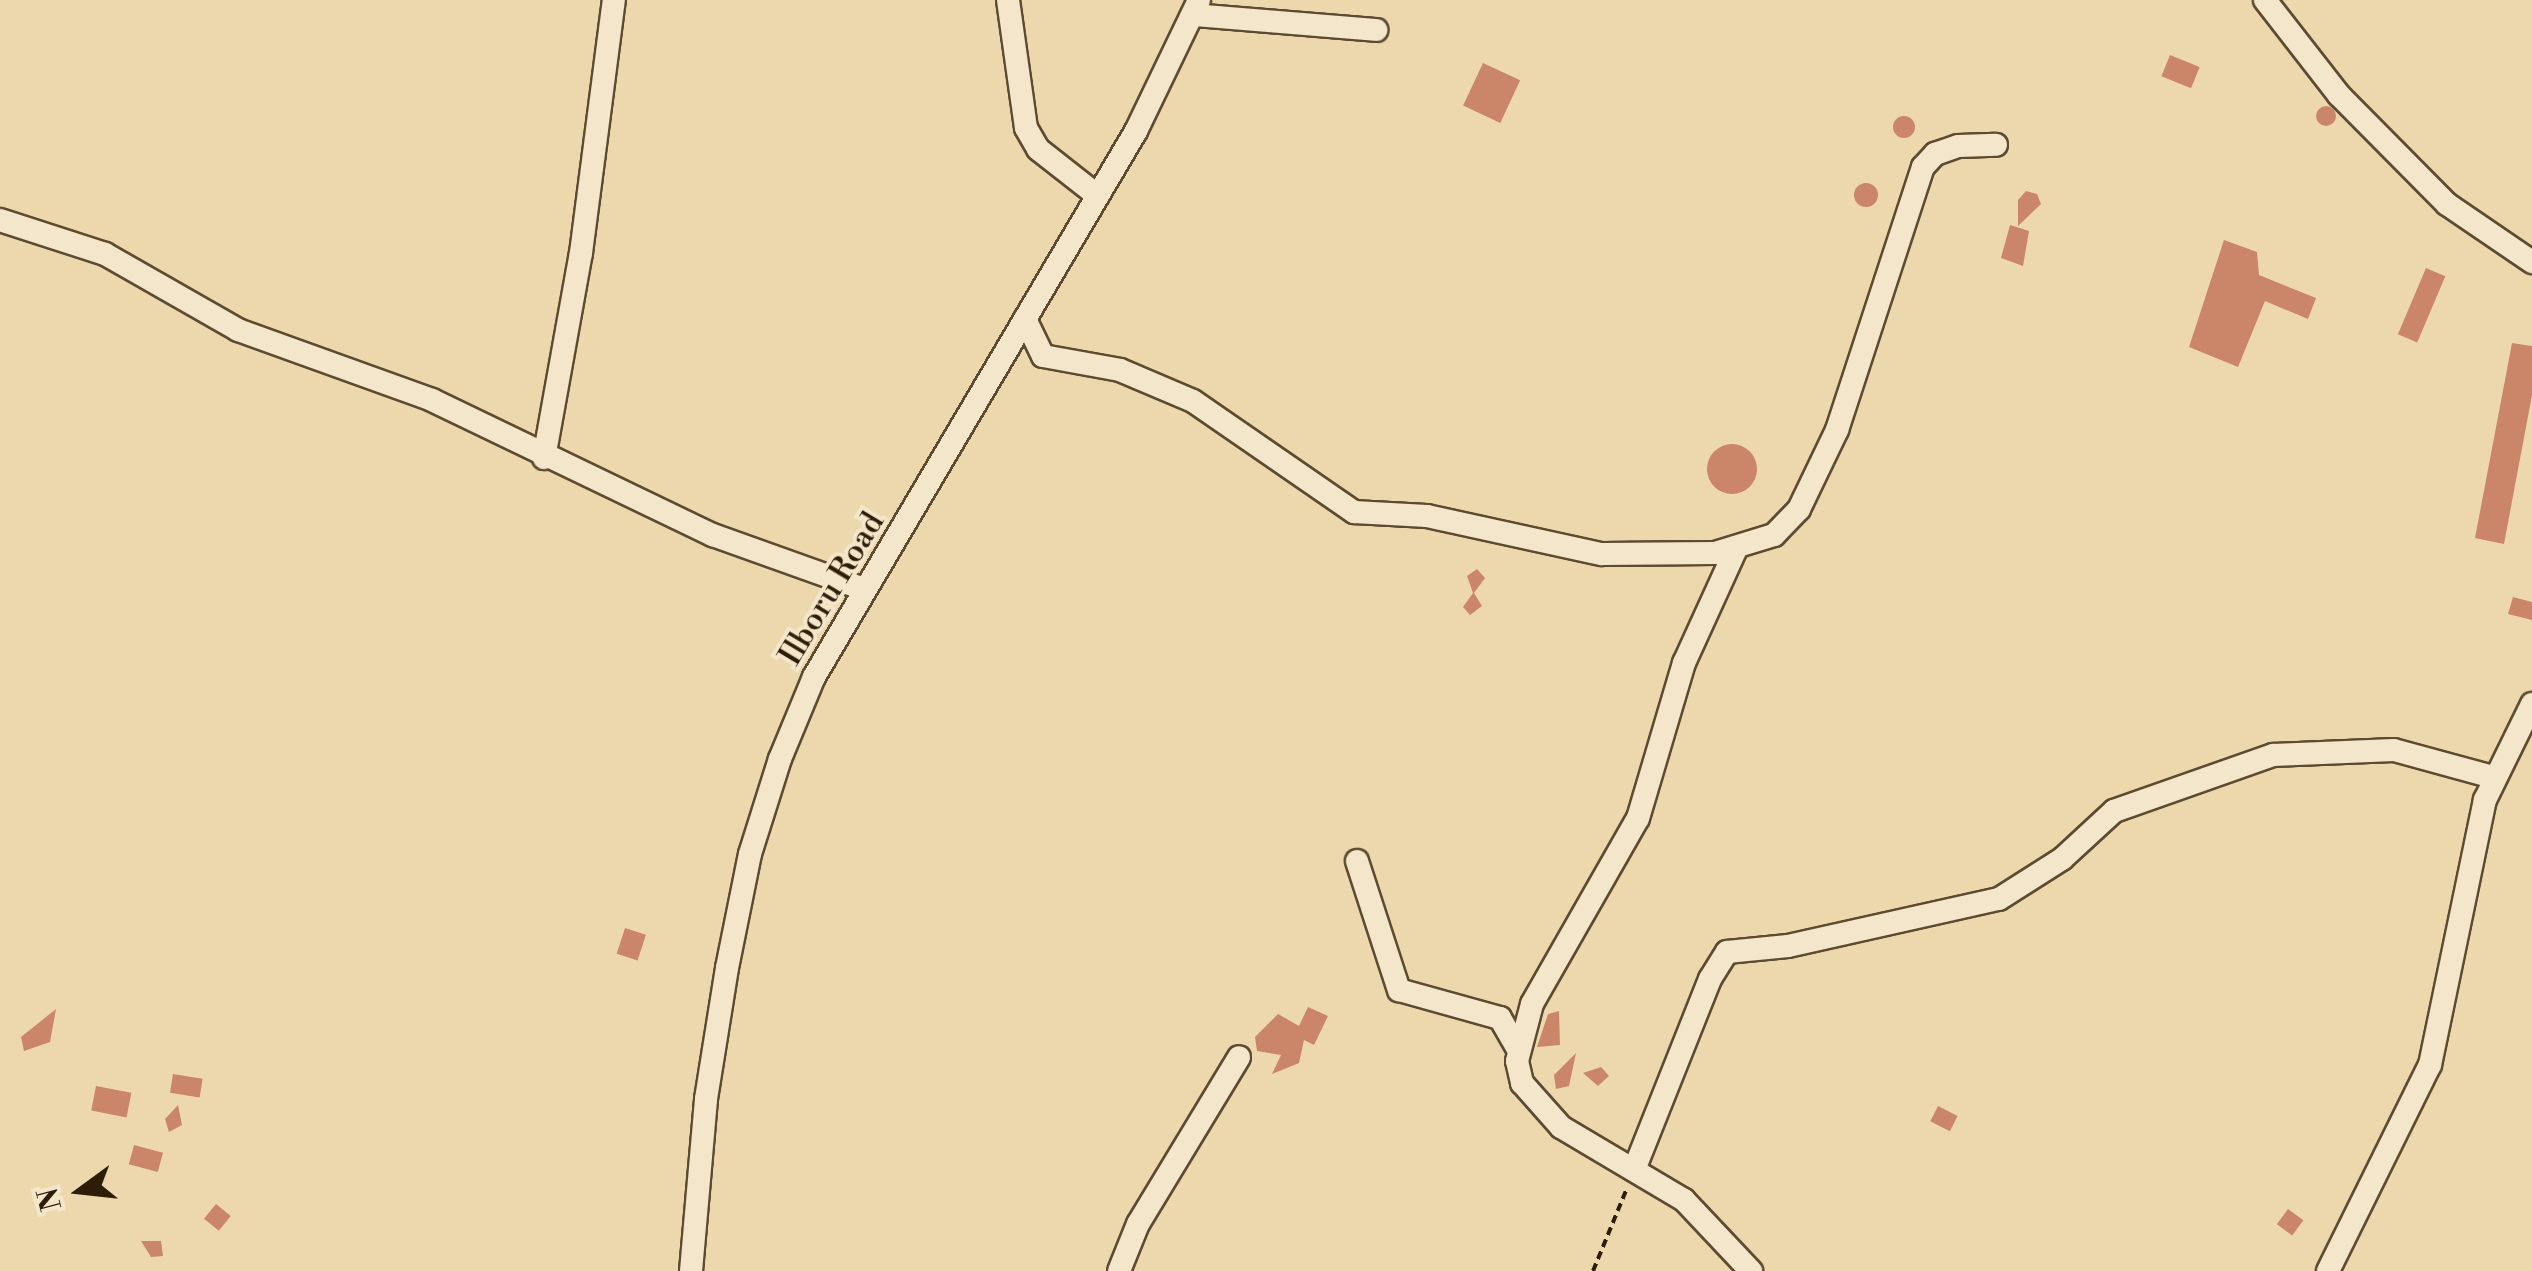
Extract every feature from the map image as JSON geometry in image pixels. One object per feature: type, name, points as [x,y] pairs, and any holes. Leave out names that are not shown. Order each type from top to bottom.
[{"type":"street","points":[[544,458],[580,253],[614,0]]},
{"type":"street","points":[[1008,0],[1026,128],[1038,149],[1098,196]]},
{"type":"street","points":[[2264,0],[2339,95],[2447,204],[2532,262]]},
{"type":"street","points":[[1196,8],[1376,30]]},
{"type":"street","name":"Ilboru Road","points":[[691,1271],[706,1099],[750,854],[814,677],[864,589],[913,519],[1098,196],[1196,8]]},
{"type":"street","points":[[1025,319],[1043,356],[1120,370],[1192,401],[1354,512],[1427,516],[1602,554],[1682,556],[1736,548],[1774,535],[1799,509],[1837,430],[1924,168],[1935,154],[1958,146],[1996,145]]},
{"type":"street","points":[[0,220],[105,254],[238,330],[432,400],[544,458],[714,535],[864,589]]},
{"type":"street","points":[[1518,1049],[1532,1004],[1638,818],[1684,663],[1736,548]]},
{"type":"street","points":[[2328,1271],[2430,1064],[2494,777],[2532,704]]},
{"type":"street","points":[[1634,1170],[1710,979],[1727,952],[1788,946],[1999,899],[2062,860],[2114,811],[2273,755],[2394,750],[2494,777]]},
{"type":"street","points":[[1357,861],[1399,990],[1500,1018],[1518,1049],[1522,1084],[1537,1103],[1561,1126],[1634,1170],[1716,1228],[1751,1271]]},
{"type":"street","points":[[1120,1271],[1138,1224],[1239,1056]]},
{"type":"path","points":[[1592,1271],[1634,1170]]},
{"type":"building","points":[[2170,55],[2200,67],[2191,88],[2161,76]]},
{"type":"building","points":[[1483,63],[1520,80],[1500,123],[1463,106]]},
{"type":"building","points":[[2322,106],[2330,106],[2336,116],[2330,126],[2322,126],[2316,120],[2316,112]]},
{"type":"building","points":[[1900,116],[1908,116],[1915,127],[1908,138],[1900,138],[1893,131],[1893,123]]},
{"type":"building","points":[[1866,183],[1878,195],[1866,207],[1854,195]]},
{"type":"building","points":[[2026,191],[2037,194],[2041,204],[2018,226],[2018,200]]},
{"type":"building","points":[[2010,225],[2029,231],[2023,266],[2001,258]]},
{"type":"building","points":[[2224,240],[2257,252],[2259,275],[2316,298],[2308,319],[2265,301],[2238,367],[2189,347]]},
{"type":"building","points":[[2426,268],[2445,276],[2417,342],[2398,334]]},
{"type":"building","points":[[2512,343],[2532,346],[2532,395],[2504,544],[2475,538]]},
{"type":"building","points":[[1732,444],[1749,452],[1757,469],[1749,486],[1732,494],[1715,486],[1707,469],[1715,452]]},
{"type":"building","points":[[1477,569],[1485,578],[1474,593],[1482,606],[1470,615],[1463,607],[1473,593],[1467,576]]},
{"type":"building","points":[[2513,597],[2532,602],[2532,620],[2508,614]]},
{"type":"building","points":[[625,928],[646,935],[638,960],[617,954]]},
{"type":"building","points":[[1308,1007],[1328,1016],[1314,1045],[1304,1040],[1299,1063],[1272,1074],[1281,1055],[1257,1051],[1255,1037],[1278,1014],[1299,1026]]},
{"type":"building","points":[[56,1009],[50,1042],[24,1051],[21,1037]]},
{"type":"building","points":[[1559,1011],[1560,1045],[1537,1047],[1548,1014]]},
{"type":"building","points":[[1576,1053],[1569,1086],[1556,1089],[1554,1075]]},
{"type":"building","points":[[1601,1067],[1609,1076],[1598,1086],[1583,1073]]},
{"type":"building","points":[[173,1074],[203,1079],[200,1097],[170,1093]]},
{"type":"building","points":[[96,1086],[131,1093],[127,1117],[91,1111]]},
{"type":"building","points":[[178,1105],[182,1125],[169,1132],[165,1119]]},
{"type":"building","points":[[1938,1106],[1958,1116],[1950,1131],[1930,1121]]},
{"type":"building","points":[[134,1145],[163,1153],[158,1172],[129,1164]]},
{"type":"building","points":[[216,1204],[231,1216],[219,1231],[204,1219]]},
{"type":"building","points":[[2288,1209],[2303,1220],[2292,1236],[2277,1224]]},
{"type":"building","points":[[141,1241],[161,1241],[163,1256],[151,1257]]}]
